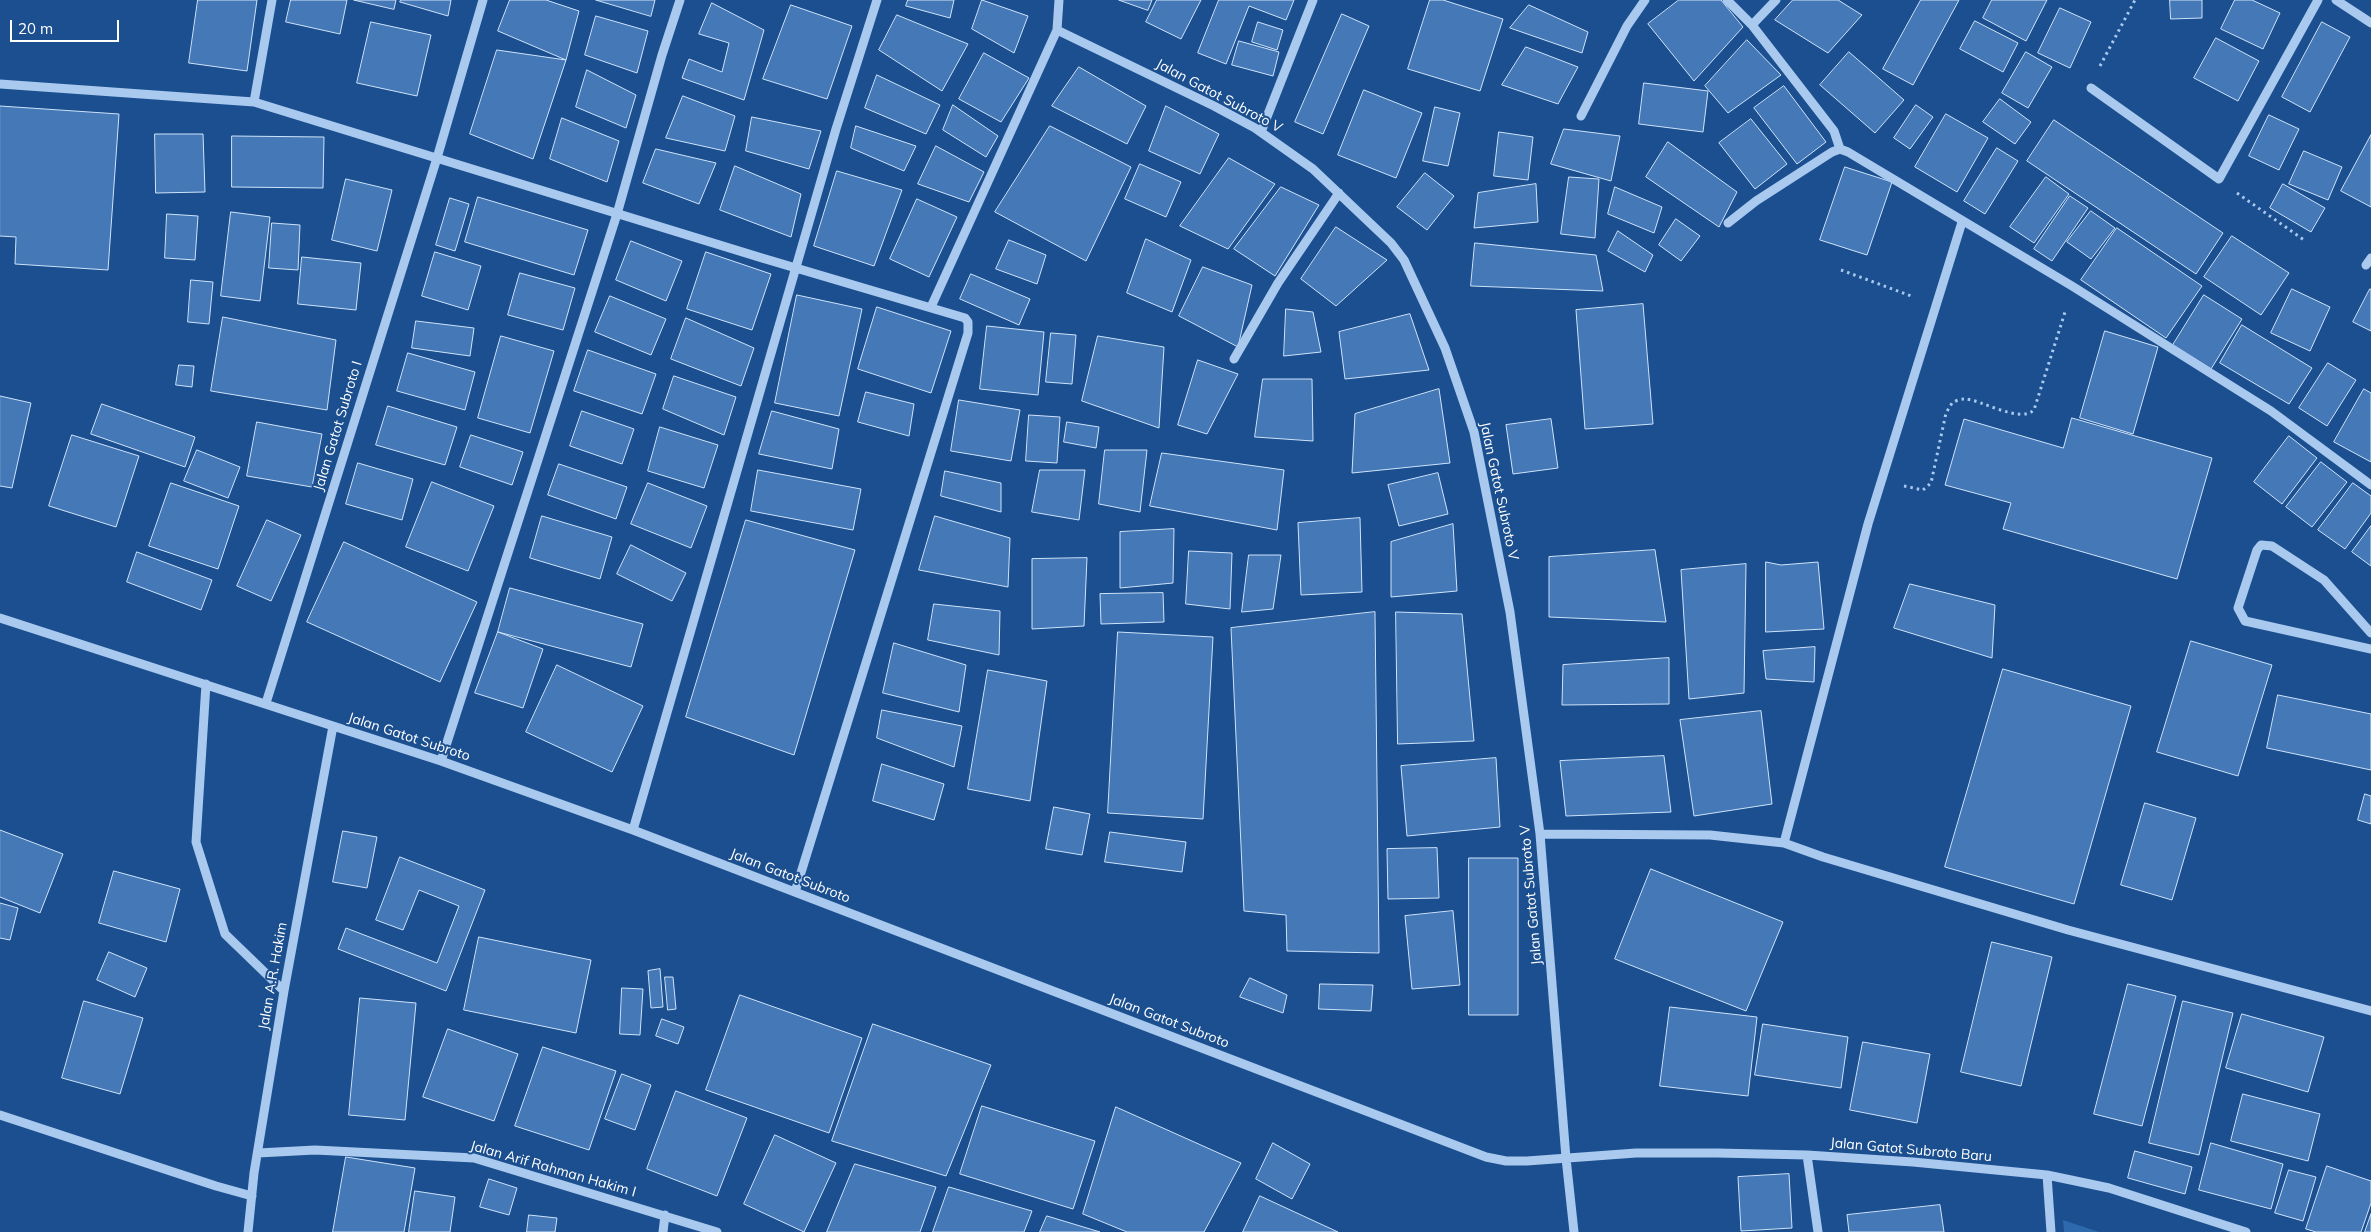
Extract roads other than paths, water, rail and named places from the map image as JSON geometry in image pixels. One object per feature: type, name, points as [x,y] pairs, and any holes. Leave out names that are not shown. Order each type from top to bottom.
[{"type":"street","points":[[254,102],[272,0]]},
{"type":"street","name":"Jalan Gatot Subroto I","points":[[266,703],[437,158],[483,0]]},
{"type":"street","points":[[441,761],[618,214],[662,55],[680,0]]},
{"type":"street","points":[[633,830],[836,129],[877,0]]},
{"type":"street","points":[[931,307],[1057,30],[1059,0]]},
{"type":"street","points":[[1261,132],[1313,0]]},
{"type":"street","points":[[1581,116],[1627,26],[1645,0]]},
{"type":"street","points":[[1727,0],[1752,25],[1834,131],[1840,149],[2072,286],[2271,411],[2371,485]]},
{"type":"street","points":[[1752,25],[1776,0]]},
{"type":"street","points":[[2091,88],[2218,180],[2318,0]]},
{"type":"street","points":[[2336,0],[2371,22]]},
{"type":"street","name":"Jalan Gatot Subroto V","points":[[1057,30],[1214,106],[1261,132],[1305,163],[1391,243],[1404,260],[1445,348],[1474,432],[1510,612],[1540,834],[1566,1158],[1574,1232]]},
{"type":"street","points":[[0,84],[254,102],[796,269],[964,318],[969,331],[795,892]]},
{"type":"street","points":[[1728,223],[1756,201],[1814,163],[1840,149]]},
{"type":"street","points":[[1234,359],[1278,283],[1339,193]]},
{"type":"street","points":[[1784,843],[1882,480],[1962,222]]},
{"type":"street","points":[[2371,633],[2333,590],[2312,572],[2272,546],[2262,546],[2257,550],[2238,608],[2244,621],[2371,649]]},
{"type":"street","name":"Jalan Gatot Subroto","points":[[0,618],[441,761],[633,830],[1486,1157],[1506,1161],[1566,1158]]},
{"type":"street","points":[[206,684],[196,842],[225,934],[284,991]]},
{"type":"street","name":"Jalan A.R. Hakim","points":[[248,1232],[258,1153],[284,991],[333,726]]},
{"type":"street","points":[[1540,834],[1682,833],[1784,843],[1832,860],[2068,930],[2371,1012]]},
{"type":"street","points":[[0,1115],[252,1196]]},
{"type":"street","name":"Jalan Arif Rahman Hakim I","points":[[258,1153],[315,1150],[474,1158],[717,1232]]},
{"type":"street","name":"Jalan Gatot Subroto Baru","points":[[1566,1158],[1636,1153],[1807,1155],[1913,1162],[2047,1175],[2109,1188],[2246,1232]]},
{"type":"street","points":[[1807,1155],[1818,1232]]},
{"type":"street","points":[[2047,1175],[2051,1232]]},
{"type":"street","points":[[663,1232],[665,1215]]}]
